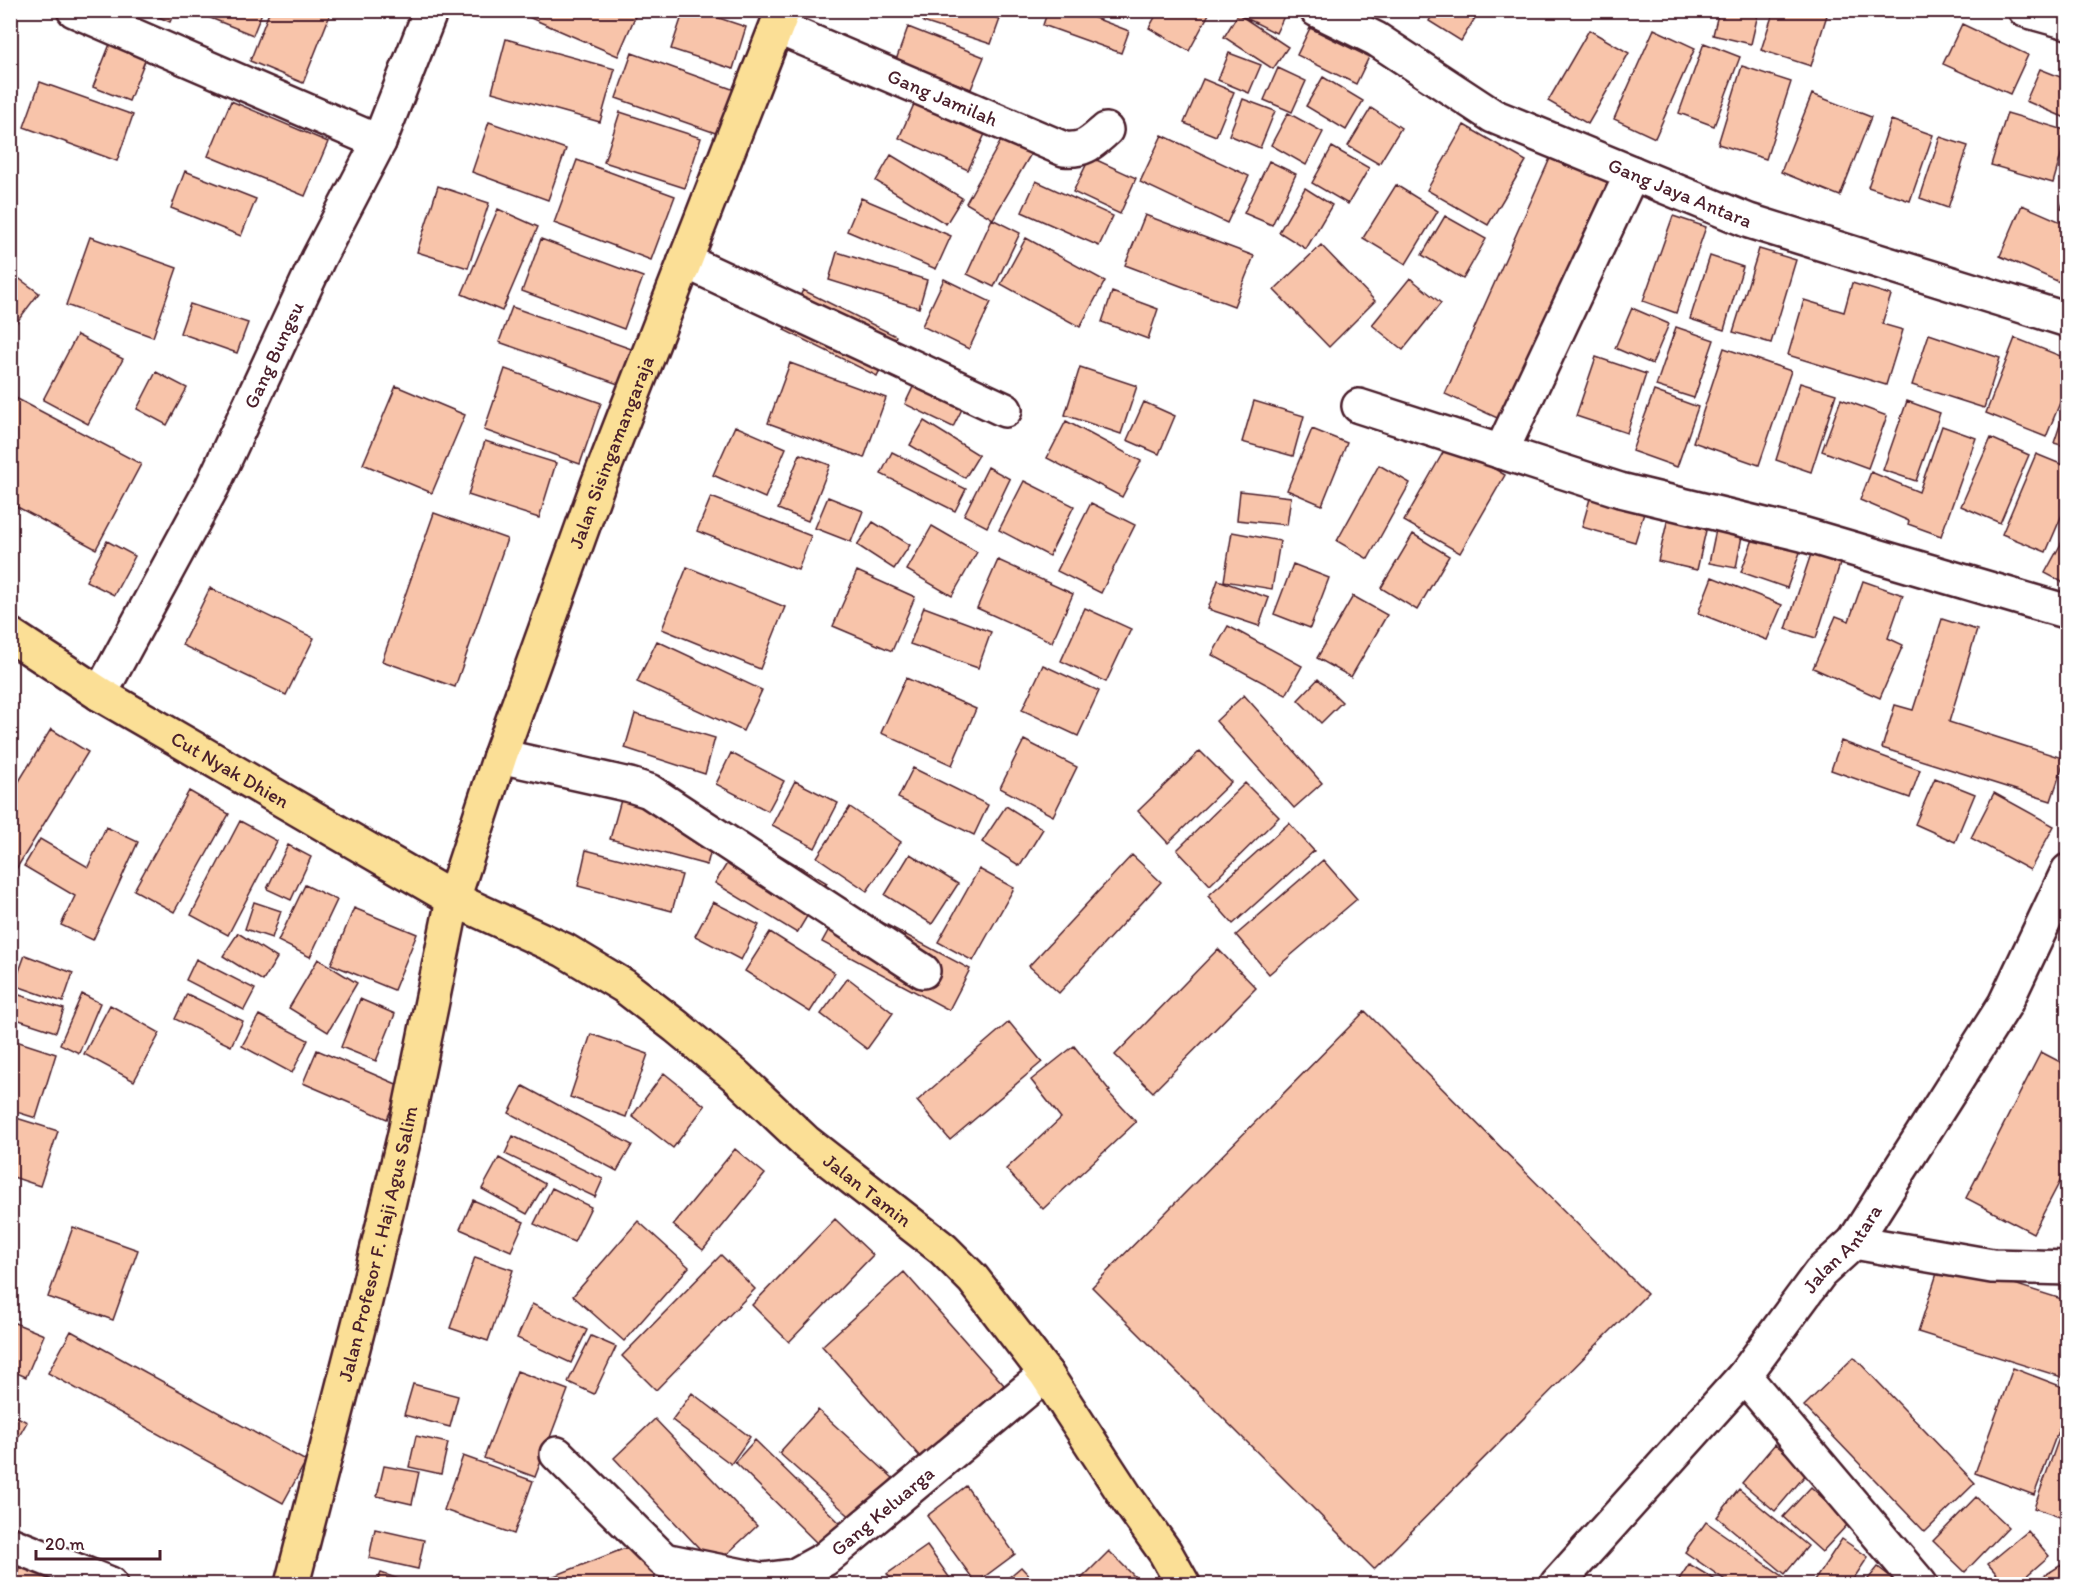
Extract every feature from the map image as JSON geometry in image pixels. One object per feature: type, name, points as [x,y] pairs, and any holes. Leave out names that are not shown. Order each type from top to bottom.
[{"type":"main road","name":"Jalan Sisingamangaraja","points":[[453,899],[500,756],[598,483],[780,19]]},
{"type":"main road","name":"Cut Nyak Dhien","points":[[10,636],[100,694],[453,899]]},
{"type":"main road","name":"Jalan Tamin","points":[[453,899],[564,950],[624,986],[736,1076],[806,1142],[943,1249],[973,1279],[1046,1374],[1128,1500],[1165,1552],[1183,1584]]},
{"type":"main road","name":"Jalan Profesor F. Haji Agus Salim","points":[[292,1584],[363,1313],[401,1150],[453,899]]},
{"type":"street","points":[[74,10],[379,142]]},
{"type":"street","name":"Gang Bungsu","points":[[100,694],[212,487],[318,259],[379,142],[431,10]]},
{"type":"street","name":"Gang Jaya Antara","points":[[1317,10],[1376,39],[1493,116],[1749,221],[2067,320]]},
{"type":"street","points":[[2025,10],[2067,22]]},
{"type":"street","name":"Gang Jamilah","points":[[780,19],[1064,149],[1077,150],[1087,146],[1107,130]]},
{"type":"street","points":[[1501,452],[1632,173]]},
{"type":"street","points":[[685,261],[1005,410]]},
{"type":"street","points":[[1359,406],[1620,490],[1802,534],[2067,612]]},
{"type":"street","points":[[500,756],[649,791],[923,971]]},
{"type":"street","name":"Jalan Antara","points":[[1557,1584],[1744,1376],[1820,1273],[1854,1242],[2005,1004],[2067,872]]},
{"type":"street","points":[[1854,1242],[1992,1266],[2067,1268]]},
{"type":"street","name":"Gang Keluarga","points":[[557,1454],[664,1560],[762,1580],[794,1576],[825,1559],[1046,1374]]},
{"type":"street","points":[[1744,1376],[1920,1584]]},
{"type":"street","points":[[10,1544],[110,1584]]},
{"type":"building","points":[[143,10],[175,10],[170,22]]},
{"type":"building","points":[[211,10],[263,10],[253,35],[208,17]]},
{"type":"building","points":[[270,10],[332,10],[303,83],[250,61]]},
{"type":"building","points":[[528,10],[638,10],[618,56],[526,16]]},
{"type":"building","points":[[684,10],[695,10],[746,27],[733,69],[671,49]]},
{"type":"building","points":[[927,10],[974,10],[1000,19],[991,44],[923,22]]},
{"type":"building","points":[[1048,10],[1074,10],[1129,31],[1121,53],[1043,25]]},
{"type":"building","points":[[1128,10],[1145,10],[1143,17]]},
{"type":"building","points":[[1159,10],[1211,10],[1189,51],[1149,28]]},
{"type":"building","points":[[1240,10],[1287,10],[1276,33],[1238,14]]},
{"type":"building","points":[[1435,10],[1480,10],[1461,41],[1429,21]]},
{"type":"building","points":[[1719,10],[1759,10],[1751,44],[1713,35]]},
{"type":"building","points":[[1774,10],[1823,10],[1828,12],[1811,66],[1761,50]]},
{"type":"building","points":[[1238,14],[1288,47],[1273,69],[1224,37]]},
{"type":"building","points":[[1962,24],[2028,55],[2010,94],[1943,64]]},
{"type":"building","points":[[908,27],[984,57],[971,89],[896,60]]},
{"type":"building","points":[[1310,28],[1369,57],[1356,84],[1297,55]]},
{"type":"building","points":[[1654,29],[1695,48],[1655,138],[1614,119]]},
{"type":"building","points":[[1589,30],[1629,53],[1588,124],[1548,101]]},
{"type":"building","points":[[112,39],[148,53],[129,101],[93,87]]},
{"type":"building","points":[[506,39],[615,69],[600,122],[492,92]]},
{"type":"building","points":[[1704,43],[1740,57],[1714,126],[1679,113]]},
{"type":"building","points":[[632,53],[743,93],[727,137],[616,98]]},
{"type":"building","points":[[1229,53],[1261,65],[1249,93],[1218,80]]},
{"type":"building","points":[[1742,66],[1791,82],[1766,159],[1718,144]]},
{"type":"building","points":[[1278,68],[1306,81],[1292,112],[1264,100]]},
{"type":"building","points":[[2040,69],[2068,80],[2068,119],[2026,101]]},
{"type":"building","points":[[1323,77],[1363,101],[1346,130],[1306,106]]},
{"type":"building","points":[[1203,79],[1234,92],[1216,136],[1184,123]]},
{"type":"building","points":[[40,82],[133,115],[117,161],[24,127]]},
{"type":"building","points":[[1812,94],[1871,117],[1840,196],[1781,172]]},
{"type":"building","points":[[1243,99],[1275,111],[1260,148],[1229,135]]},
{"type":"building","points":[[231,101],[328,142],[305,196],[208,156]]},
{"type":"building","points":[[915,102],[985,134],[968,170],[899,138]]},
{"type":"building","points":[[1371,108],[1401,128],[1379,164],[1348,146]]},
{"type":"building","points":[[620,112],[701,138],[685,188],[604,162]]},
{"type":"building","points":[[1288,113],[1323,132],[1306,165],[1271,145]]},
{"type":"building","points":[[2007,113],[2068,131],[2053,183],[1991,165]]},
{"type":"building","points":[[1891,120],[1933,135],[1910,201],[1868,187]]},
{"type":"building","points":[[489,122],[566,149],[548,200],[472,172]]},
{"type":"building","points":[[1464,125],[1526,161],[1488,225],[1427,190]]},
{"type":"building","points":[[1007,130],[1035,147],[993,219],[966,203]]},
{"type":"building","points":[[1162,135],[1249,176],[1227,223],[1140,182]]},
{"type":"building","points":[[1940,137],[1968,146],[1948,208],[1920,198]]},
{"type":"building","points":[[1332,147],[1369,168],[1348,204],[1312,183]]},
{"type":"building","points":[[1552,154],[1613,181],[1506,422],[1445,394]]},
{"type":"building","points":[[891,155],[962,198],[946,224],[876,181]]},
{"type":"building","points":[[1090,157],[1136,178],[1120,214],[1073,192]]},
{"type":"building","points":[[577,160],[675,196],[651,260],[554,223]]},
{"type":"building","points":[[1269,161],[1296,174],[1272,225],[1244,213]]},
{"type":"building","points":[[185,171],[256,199],[241,236],[171,208]]},
{"type":"building","points":[[1036,181],[1113,216],[1099,246],[1022,212]]},
{"type":"building","points":[[1396,185],[1438,211],[1406,264],[1363,238]]},
{"type":"building","points":[[2068,185],[2068,211],[2061,209]]},
{"type":"building","points":[[438,186],[489,203],[468,268],[417,252]]},
{"type":"building","points":[[1305,188],[1332,205],[1306,249],[1279,232]]},
{"type":"building","points":[[861,198],[951,236],[936,269],[847,231]]},
{"type":"building","points":[[2022,205],[2068,225],[2068,275],[2064,284],[2000,256]]},
{"type":"building","points":[[498,209],[538,227],[502,311],[462,294]]},
{"type":"building","points":[[1145,215],[1254,256],[1234,306],[1125,265]]},
{"type":"building","points":[[1445,216],[1486,239],[1463,279],[1422,255]]},
{"type":"building","points":[[1673,216],[1706,227],[1676,313],[1643,301]]},
{"type":"building","points":[[992,219],[1020,233],[994,287],[967,274]]},
{"type":"building","points":[[90,237],[177,268],[153,337],[66,305]]},
{"type":"building","points":[[1026,238],[1105,281],[1080,327],[1001,284]]},
{"type":"building","points":[[541,239],[643,277],[624,329],[522,291]]},
{"type":"building","points":[[1321,245],[1375,301],[1329,347],[1274,290]]},
{"type":"building","points":[[1759,249],[1796,260],[1771,343],[1733,332]]},
{"type":"building","points":[[837,252],[927,280],[919,308],[829,280]]},
{"type":"building","points":[[1710,256],[1743,267],[1724,330],[1690,319]]},
{"type":"building","points":[[10,272],[39,293],[10,331]]},
{"type":"building","points":[[1410,278],[1441,303],[1403,350],[1372,325]]},
{"type":"building","points":[[944,279],[991,302],[969,349],[922,326]]},
{"type":"building","points":[[1852,283],[1891,295],[1882,324],[1903,330],[1886,385],[1788,355],[1804,300],[1844,312]]},
{"type":"building","points":[[803,290],[896,336],[877,376],[784,330]]},
{"type":"building","points":[[1112,292],[1158,309],[1148,339],[1102,322]]},
{"type":"building","points":[[190,304],[248,323],[237,353],[180,333]]},
{"type":"building","points":[[512,307],[637,351],[624,386],[499,342]]},
{"type":"building","points":[[1632,308],[1669,324],[1652,364],[1615,348]]},
{"type":"building","points":[[1676,327],[1714,340],[1694,398],[1656,386]]},
{"type":"building","points":[[1929,334],[2000,358],[1984,408],[1912,385]]},
{"type":"building","points":[[77,335],[123,359],[88,424],[43,400]]},
{"type":"building","points":[[2015,338],[2068,359],[2068,383],[2046,437],[1986,413]]},
{"type":"building","points":[[1724,348],[1791,371],[1759,465],[1693,442]]},
{"type":"building","points":[[1596,357],[1646,374],[1627,433],[1576,416]]},
{"type":"building","points":[[926,360],[975,383],[953,427],[905,404]]},
{"type":"building","points":[[790,363],[886,398],[864,458],[768,423]]},
{"type":"building","points":[[1080,367],[1137,386],[1121,434],[1065,415]]},
{"type":"building","points":[[505,369],[601,403],[580,464],[484,430]]},
{"type":"building","points":[[156,372],[187,388],[167,425],[137,409]]},
{"type":"building","points":[[1800,383],[1836,394],[1811,472],[1776,460]]},
{"type":"building","points":[[396,386],[465,415],[432,493],[363,464]]},
{"type":"building","points":[[1654,391],[1698,407],[1677,467],[1632,451]]},
{"type":"building","points":[[10,395],[141,464],[96,549],[10,503]]},
{"type":"building","points":[[1841,399],[1887,416],[1868,468],[1822,451]]},
{"type":"building","points":[[1254,401],[1304,416],[1293,456],[1242,442]]},
{"type":"building","points":[[1907,401],[1940,413],[1916,481],[1883,470]]},
{"type":"building","points":[[2068,401],[2068,447],[2054,443]]},
{"type":"building","points":[[1144,402],[1175,416],[1159,454],[1127,440]]},
{"type":"building","points":[[924,421],[979,455],[965,478],[910,445]]},
{"type":"building","points":[[1066,421],[1141,461],[1122,497],[1047,458]]},
{"type":"building","points":[[735,426],[786,448],[765,498],[713,475]]},
{"type":"building","points":[[1942,426],[1976,438],[1941,536],[1908,524],[1909,521],[1860,500],[1871,472],[1919,492]]},
{"type":"building","points":[[1312,429],[1347,443],[1322,505],[1287,490]]},
{"type":"building","points":[[1991,438],[2029,455],[2000,523],[1961,506]]},
{"type":"building","points":[[485,441],[556,463],[539,518],[468,495]]},
{"type":"building","points":[[1449,442],[1505,475],[1460,553],[1404,521]]},
{"type":"building","points":[[892,452],[966,489],[955,511],[881,474]]},
{"type":"building","points":[[800,454],[830,465],[808,521],[778,509]]},
{"type":"building","points":[[2036,454],[2068,467],[2068,501],[2046,552],[2002,534]]},
{"type":"building","points":[[1379,465],[1410,483],[1368,559],[1337,541]]},
{"type":"building","points":[[988,467],[1010,479],[987,527],[964,515]]},
{"type":"building","points":[[1024,481],[1074,506],[1049,556],[999,530]]},
{"type":"building","points":[[1240,491],[1291,497],[1287,525],[1237,520]]},
{"type":"building","points":[[1591,495],[1645,510],[1635,542],[1582,527]]},
{"type":"building","points":[[711,497],[811,536],[798,570],[697,531]]},
{"type":"building","points":[[828,497],[863,511],[851,542],[815,528]]},
{"type":"building","points":[[1091,503],[1135,525],[1101,593],[1057,571]]},
{"type":"building","points":[[434,513],[507,539],[455,687],[382,661]]},
{"type":"building","points":[[1668,518],[1707,526],[1697,570],[1658,561]]},
{"type":"building","points":[[1718,520],[1744,525],[1736,568],[1709,563]]},
{"type":"building","points":[[873,522],[910,545],[894,569],[857,545]]},
{"type":"building","points":[[932,526],[977,552],[952,596],[907,570]]},
{"type":"building","points":[[1756,531],[1802,547],[1787,588],[1741,572]]},
{"type":"building","points":[[2068,531],[2068,585],[2045,573]]},
{"type":"building","points":[[1232,532],[1280,541],[1272,589],[1224,581]]},
{"type":"building","points":[[1413,534],[1449,556],[1417,610],[1381,588]]},
{"type":"building","points":[[107,541],[135,556],[114,595],[86,581]]},
{"type":"building","points":[[1812,551],[1841,561],[1816,638],[1786,629]]},
{"type":"building","points":[[998,560],[1073,594],[1052,642],[977,608]]},
{"type":"building","points":[[1293,564],[1329,578],[1310,628],[1274,614]]},
{"type":"building","points":[[687,567],[785,607],[760,669],[662,629]]},
{"type":"building","points":[[857,571],[915,597],[892,651],[833,626]]},
{"type":"building","points":[[1712,577],[1782,605],[1767,640],[1698,613]]},
{"type":"building","points":[[1218,580],[1269,598],[1259,626],[1208,609]]},
{"type":"building","points":[[1863,581],[1903,595],[1888,638],[1903,645],[1880,698],[1813,668],[1836,616],[1849,621]]},
{"type":"building","points":[[210,588],[314,638],[286,695],[182,645]]},
{"type":"building","points":[[1353,596],[1387,615],[1351,677],[1317,658]]},
{"type":"building","points":[[924,607],[991,632],[978,668],[910,644]]},
{"type":"building","points":[[1085,608],[1131,629],[1106,682],[1061,661]]},
{"type":"building","points":[[1942,619],[1977,630],[1949,722],[2065,759],[2051,801],[1882,748],[1895,705],[1913,710]]},
{"type":"building","points":[[1228,626],[1302,666],[1286,695],[1212,655]]},
{"type":"building","points":[[657,641],[762,690],[743,731],[637,682]]},
{"type":"building","points":[[1043,665],[1099,691],[1078,736],[1022,710]]},
{"type":"building","points":[[906,678],[976,709],[952,765],[881,733]]},
{"type":"building","points":[[1318,679],[1342,702],[1321,723],[1298,700]]},
{"type":"building","points":[[1244,695],[1322,783],[1294,808],[1216,721]]},
{"type":"building","points":[[635,714],[715,738],[705,774],[625,748]]},
{"type":"building","points":[[51,729],[88,752],[10,879],[10,796]]},
{"type":"building","points":[[1024,740],[1077,767],[1053,816],[1000,788]]},
{"type":"building","points":[[1841,741],[1920,770],[1910,798],[1831,770]]},
{"type":"building","points":[[1200,751],[1231,782],[1168,843],[1138,811]]},
{"type":"building","points":[[731,753],[784,781],[768,811],[716,784]]},
{"type":"building","points":[[913,768],[988,805],[974,835],[898,798]]},
{"type":"building","points":[[1935,778],[1975,794],[1955,842],[1915,824]]},
{"type":"building","points":[[795,781],[838,803],[815,848],[772,825]]},
{"type":"building","points":[[1245,783],[1279,817],[1210,885],[1177,850]]},
{"type":"building","points":[[624,789],[720,816],[707,865],[610,839]]},
{"type":"building","points":[[189,791],[229,814],[174,912],[134,890]]},
{"type":"building","points":[[1994,793],[2054,826],[2030,870],[1971,838]]},
{"type":"building","points":[[1006,806],[1043,829],[1020,866],[982,842]]},
{"type":"building","points":[[850,807],[901,842],[867,891],[817,857]]},
{"type":"building","points":[[240,821],[277,841],[228,935],[191,915]]},
{"type":"building","points":[[1289,823],[1314,851],[1233,924],[1208,896]]},
{"type":"building","points":[[106,827],[138,842],[93,940],[61,925],[75,896],[24,866],[40,839],[88,867]]},
{"type":"building","points":[[745,834],[827,883],[797,933],[715,883]]},
{"type":"building","points":[[288,845],[311,857],[291,900],[267,889]]},
{"type":"building","points":[[586,850],[682,875],[672,911],[578,886]]},
{"type":"building","points":[[910,854],[958,884],[932,924],[885,895]]},
{"type":"building","points":[[1132,855],[1161,882],[1059,993],[1029,966]]},
{"type":"building","points":[[1323,860],[1357,899],[1269,974],[1236,935]]},
{"type":"building","points":[[979,869],[1014,888],[973,961],[938,942]]},
{"type":"building","points":[[305,885],[337,900],[310,957],[278,941]]},
{"type":"building","points":[[254,902],[281,911],[272,938],[245,929]]},
{"type":"building","points":[[713,902],[759,925],[741,960],[695,936]]},
{"type":"building","points":[[844,902],[970,969],[949,1010],[822,942]]},
{"type":"building","points":[[354,908],[417,934],[394,990],[331,964]]},
{"type":"building","points":[[770,932],[835,973],[810,1012],[745,971]]},
{"type":"building","points":[[238,933],[277,958],[263,981],[223,956]]},
{"type":"building","points":[[1218,949],[1256,988],[1153,1092],[1115,1055]]},
{"type":"building","points":[[25,955],[73,973],[63,1002],[14,985]]},
{"type":"building","points":[[196,959],[255,989],[244,1010],[186,980]]},
{"type":"building","points":[[318,959],[357,983],[328,1032],[289,1008]]},
{"type":"building","points":[[848,978],[893,1013],[867,1049],[821,1014]]},
{"type":"building","points":[[13,993],[64,1009],[56,1032],[10,1017],[10,1000]]},
{"type":"building","points":[[82,994],[100,1003],[79,1053],[60,1044]]},
{"type":"building","points":[[187,994],[243,1021],[231,1046],[175,1019]]},
{"type":"building","points":[[360,999],[395,1014],[376,1061],[341,1047]]},
{"type":"building","points":[[110,1005],[160,1033],[134,1081],[84,1054]]},
{"type":"building","points":[[1365,1011],[1647,1294],[1374,1569],[1092,1287]]},
{"type":"building","points":[[259,1015],[308,1040],[292,1073],[242,1046]]},
{"type":"building","points":[[1009,1022],[1042,1062],[950,1140],[917,1101]]},
{"type":"building","points":[[591,1034],[648,1054],[626,1117],[570,1097]]},
{"type":"building","points":[[10,1039],[56,1054],[36,1118],[10,1110]]},
{"type":"building","points":[[1074,1046],[1110,1091],[1108,1092],[1136,1122],[1043,1209],[1006,1169],[1061,1118],[1031,1080]]},
{"type":"building","points":[[317,1050],[401,1086],[387,1119],[303,1083]]},
{"type":"building","points":[[2041,1052],[2068,1066],[2068,1166],[2033,1233],[1966,1198]]},
{"type":"building","points":[[664,1073],[705,1106],[673,1148],[632,1116]]},
{"type":"building","points":[[523,1086],[632,1145],[617,1171],[509,1113]]},
{"type":"building","points":[[10,1116],[58,1131],[40,1186],[10,1176]]},
{"type":"building","points":[[513,1136],[603,1179],[595,1197],[505,1154]]},
{"type":"building","points":[[735,1149],[765,1174],[703,1250],[673,1225]]},
{"type":"building","points":[[499,1158],[545,1184],[527,1214],[482,1189]]},
{"type":"building","points":[[552,1188],[591,1207],[574,1242],[534,1224]]},
{"type":"building","points":[[473,1200],[524,1222],[511,1251],[460,1229]]},
{"type":"building","points":[[835,1219],[873,1255],[789,1342],[752,1305]]},
{"type":"building","points":[[638,1221],[689,1267],[624,1341],[573,1296]]},
{"type":"building","points":[[73,1227],[138,1250],[113,1320],[48,1297]]},
{"type":"building","points":[[721,1255],[755,1289],[656,1390],[622,1356]]},
{"type":"building","points":[[475,1257],[513,1270],[488,1341],[450,1328]]},
{"type":"building","points":[[1941,1261],[2068,1301],[2068,1379],[1918,1332]]},
{"type":"building","points":[[904,1272],[1004,1385],[922,1459],[822,1346]]},
{"type":"building","points":[[532,1304],[587,1330],[571,1363],[517,1338]]},
{"type":"building","points":[[10,1321],[44,1335],[26,1377],[10,1370]]},
{"type":"building","points":[[71,1331],[306,1461],[283,1503],[48,1373]]},
{"type":"building","points":[[591,1336],[616,1347],[594,1394],[568,1382]]},
{"type":"building","points":[[1854,1357],[1975,1483],[1925,1532],[1804,1406]]},
{"type":"building","points":[[2013,1368],[2068,1389],[2068,1404],[2034,1495],[1975,1473]]},
{"type":"building","points":[[517,1371],[568,1390],[535,1477],[484,1458]]},
{"type":"building","points":[[413,1384],[458,1396],[450,1427],[404,1415]]},
{"type":"building","points":[[692,1393],[750,1437],[731,1464],[672,1420]]},
{"type":"building","points":[[818,1410],[893,1478],[855,1521],[779,1453]]},
{"type":"building","points":[[10,1413],[27,1422],[10,1452]]},
{"type":"building","points":[[2068,1413],[2068,1520],[2034,1508]]},
{"type":"building","points":[[655,1419],[757,1526],[715,1565],[614,1458]]},
{"type":"building","points":[[416,1436],[448,1443],[441,1474],[409,1467]]},
{"type":"building","points":[[755,1440],[846,1529],[824,1550],[735,1462]]},
{"type":"building","points":[[1775,1444],[1808,1472],[1775,1511],[1742,1483]]},
{"type":"building","points":[[463,1456],[533,1481],[514,1534],[444,1510]]},
{"type":"building","points":[[384,1466],[419,1472],[412,1504],[377,1496]]},
{"type":"building","points":[[966,1486],[1015,1554],[976,1583],[927,1516]]},
{"type":"building","points":[[1811,1487],[1849,1523],[1822,1552],[1783,1517]]},
{"type":"building","points":[[1739,1489],[1808,1546],[1785,1574],[1717,1517]]},
{"type":"building","points":[[1976,1497],[2008,1527],[1965,1572],[1933,1541]]},
{"type":"building","points":[[1706,1522],[1784,1577],[1779,1584],[1731,1584],[1685,1552]]},
{"type":"building","points":[[375,1529],[424,1540],[418,1569],[369,1558]]},
{"type":"building","points":[[2028,1531],[2049,1556],[2017,1584],[2005,1584],[1988,1564]]},
{"type":"building","points":[[1842,1539],[1868,1557],[1850,1584],[1812,1584]]},
{"type":"building","points":[[641,1542],[657,1584],[536,1584],[536,1583]]},
{"type":"building","points":[[927,1546],[954,1584],[895,1584],[887,1574]]},
{"type":"building","points":[[1109,1551],[1142,1584],[1076,1584]]},
{"type":"building","points":[[1689,1564],[1722,1584],[1676,1584]]},
{"type":"building","points":[[20,1565],[72,1584],[13,1584]]},
{"type":"building","points":[[2061,1565],[2068,1576],[2068,1584],[2031,1584]]},
{"type":"building","points":[[1021,1567],[1037,1584],[1001,1584]]},
{"type":"building","points":[[1878,1567],[1900,1584],[1864,1584]]},
{"type":"building","points":[[381,1573],[413,1584],[376,1584]]}]
